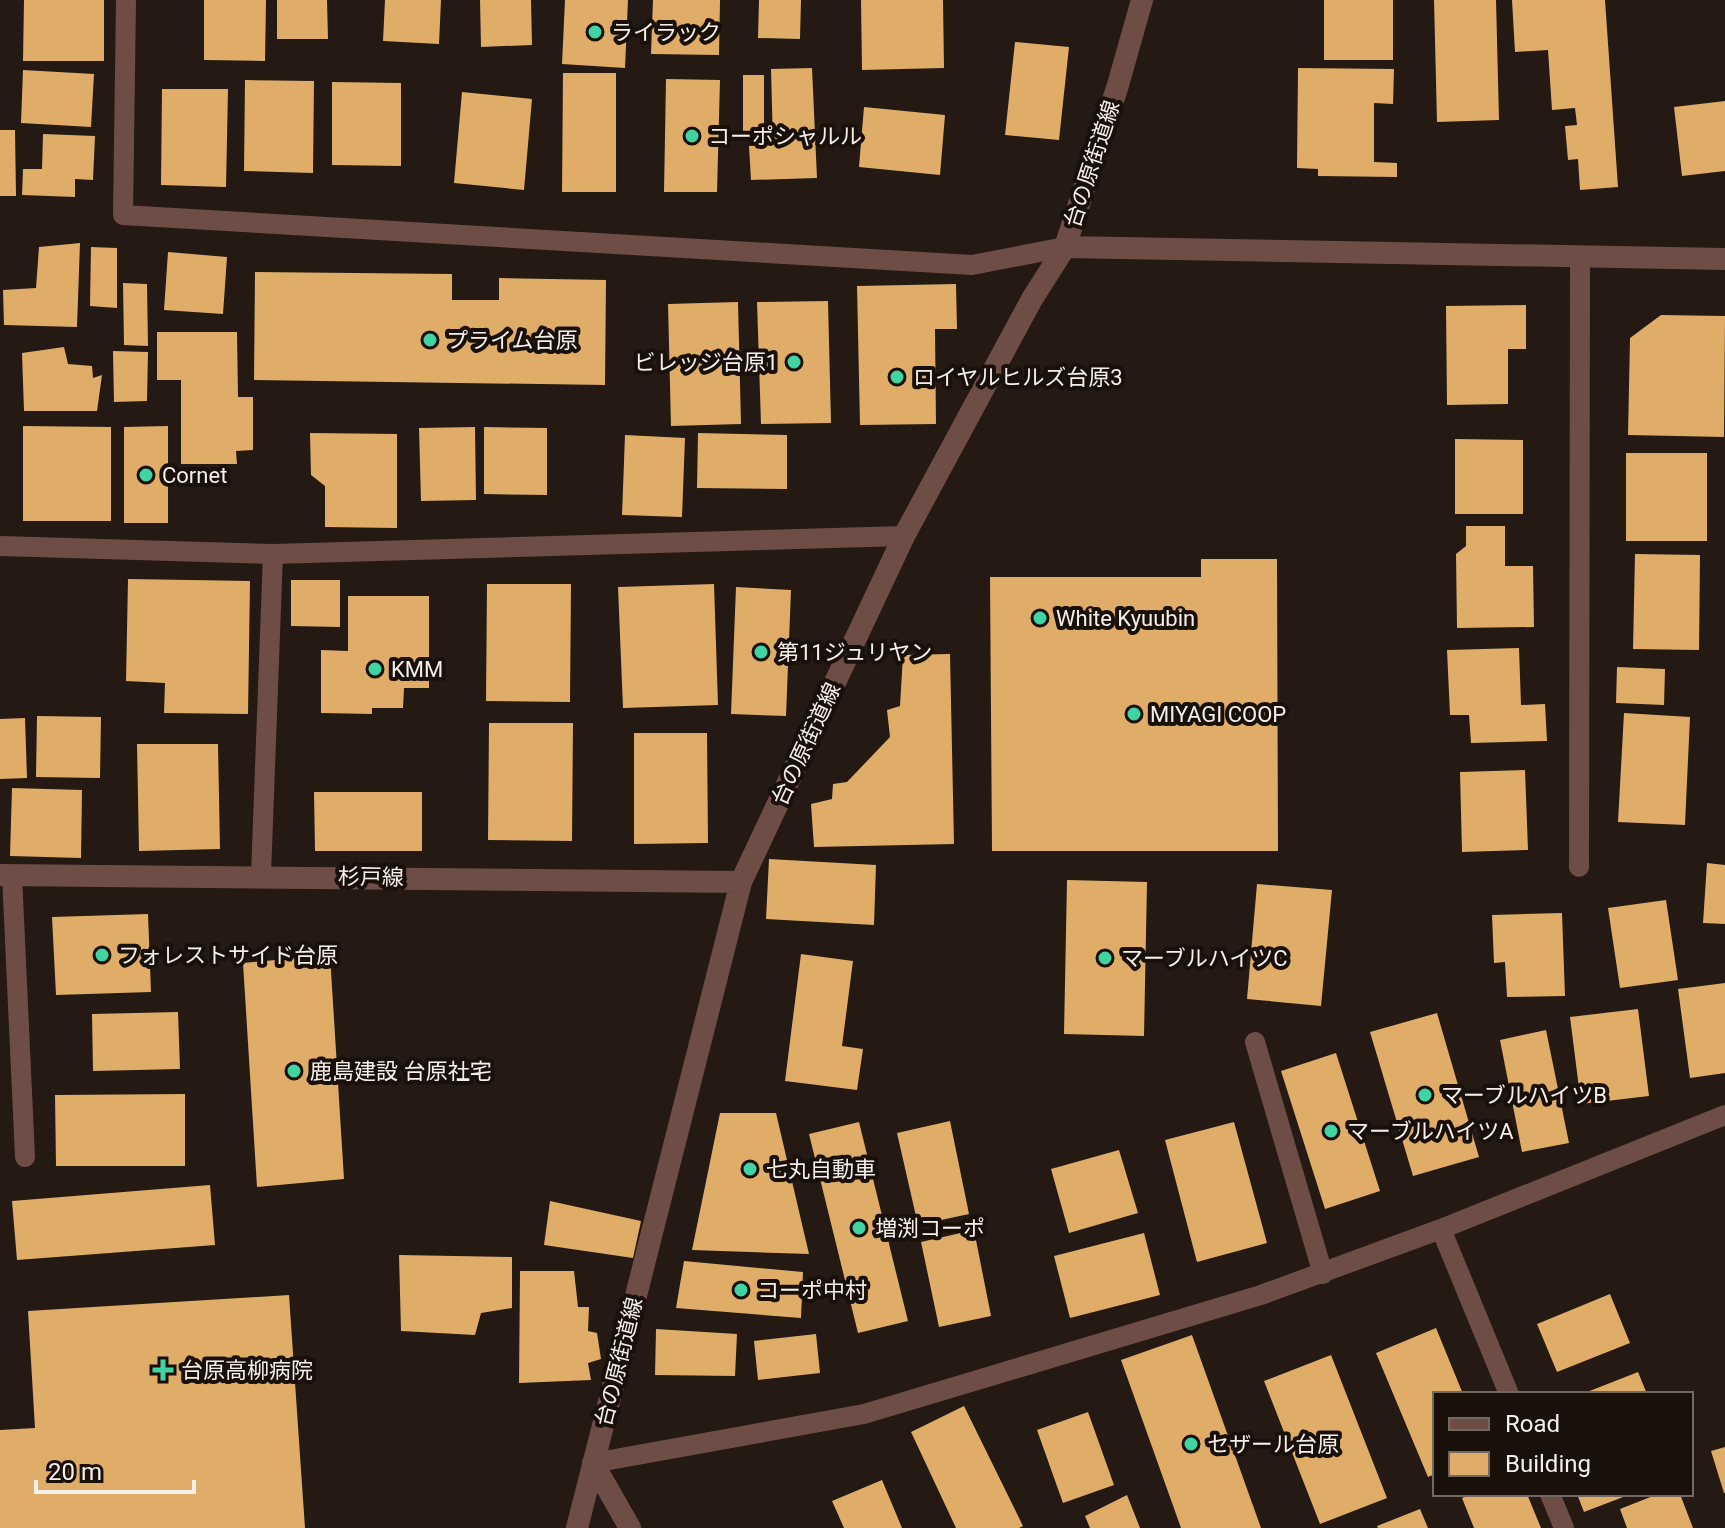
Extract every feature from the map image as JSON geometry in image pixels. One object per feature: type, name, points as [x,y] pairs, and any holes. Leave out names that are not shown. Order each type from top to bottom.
[{"type":"street","name":"台の原街道線","points":[[577,1528],[741,882],[904,536],[1032,299],[1065,247],[1142,0]]},
{"type":"street","points":[[1065,247],[1725,259]]},
{"type":"street","name":"杉戸線","points":[[6,875],[261,875],[741,882]]},
{"type":"street","points":[[593,1463],[630,1528]]},
{"type":"lane","points":[[126,0],[123,215],[972,265],[1065,247]]},
{"type":"lane","points":[[1579,867],[1580,258]]},
{"type":"lane","points":[[0,546],[273,554],[904,536]]},
{"type":"lane","points":[[261,875],[273,554]]},
{"type":"lane","points":[[6,875],[25,1157]]},
{"type":"lane","points":[[1255,1042],[1323,1274]]},
{"type":"lane","points":[[593,1463],[864,1414],[1261,1295],[1441,1229],[1725,1115]]},
{"type":"lane","points":[[1441,1229],[1508,1392]]},
{"type":"lane","points":[[1551,1496],[1564,1528]]},
{"type":"building","points":[[24,0],[104,0],[104,61],[23,61]]},
{"type":"building","points":[[204,0],[266,0],[265,61],[204,60]]},
{"type":"building","points":[[277,0],[327,0],[328,39],[277,39]]},
{"type":"building","points":[[385,0],[441,0],[439,44],[383,41]]},
{"type":"building","points":[[480,0],[531,0],[532,45],[481,47]]},
{"type":"building","name":"ライラック","points":[[565,0],[628,0],[625,68],[562,64]]},
{"type":"building","points":[[653,0],[720,0],[719,55],[651,54]]},
{"type":"building","points":[[759,0],[801,0],[800,39],[758,38]]},
{"type":"building","points":[[861,0],[943,0],[944,68],[862,70]]},
{"type":"building","points":[[1324,0],[1393,0],[1393,60],[1324,60]]},
{"type":"building","points":[[1434,0],[1496,0],[1499,120],[1437,122]]},
{"type":"building","points":[[1512,0],[1605,0],[1618,187],[1580,190],[1578,159],[1568,160],[1565,126],[1577,125],[1575,108],[1552,110],[1548,50],[1515,52]]},
{"type":"building","points":[[1015,42],[1069,47],[1059,140],[1005,135]]},
{"type":"building","points":[[812,68],[817,178],[751,180],[749,146],[773,145],[771,69]]},
{"type":"building","points":[[1298,68],[1394,69],[1393,104],[1374,103],[1374,162],[1397,163],[1397,177],[1318,176],[1318,169],[1297,168]]},
{"type":"building","points":[[23,70],[94,74],[91,127],[21,123]]},
{"type":"building","points":[[563,73],[616,73],[616,192],[562,192]]},
{"type":"building","points":[[743,75],[764,75],[764,136],[743,135]]},
{"type":"building","name":"コーポシャルル","points":[[666,79],[720,80],[717,192],[664,192]]},
{"type":"building","points":[[245,80],[314,81],[313,173],[244,171]]},
{"type":"building","points":[[332,82],[401,83],[401,166],[332,165]]},
{"type":"building","points":[[162,89],[228,89],[226,187],[161,185]]},
{"type":"building","points":[[462,92],[532,99],[524,190],[454,183]]},
{"type":"building","points":[[1725,101],[1725,171],[1682,176],[1674,107]]},
{"type":"building","points":[[864,107],[945,115],[940,175],[859,167]]},
{"type":"building","points":[[0,130],[15,130],[16,196],[0,196]]},
{"type":"building","points":[[43,134],[95,136],[93,180],[75,179],[75,197],[22,195],[23,169],[42,169]]},
{"type":"building","points":[[80,243],[77,327],[4,325],[3,290],[36,288],[39,247]]},
{"type":"building","points":[[91,247],[117,248],[117,308],[90,306]]},
{"type":"building","points":[[168,252],[227,257],[223,314],[164,310]]},
{"type":"building","name":"プライム台原","points":[[255,272],[452,274],[452,300],[499,300],[499,278],[606,280],[605,385],[254,380]]},
{"type":"building","points":[[123,283],[147,284],[148,346],[124,345]]},
{"type":"building","name":"ロイヤルヒルズ台原3","points":[[956,284],[957,329],[935,329],[936,424],[860,425],[857,286]]},
{"type":"building","name":"ビレッジ台原1","points":[[828,301],[831,423],[761,424],[757,302]]},
{"type":"building","points":[[738,302],[741,424],[671,426],[668,304]]},
{"type":"building","points":[[1526,305],[1526,349],[1508,349],[1508,404],[1447,405],[1446,306]]},
{"type":"building","points":[[1661,315],[1725,316],[1724,437],[1628,435],[1630,338]]},
{"type":"building","points":[[157,332],[237,332],[238,397],[253,397],[253,450],[236,451],[237,464],[181,464],[181,380],[157,380]]},
{"type":"building","points":[[64,347],[68,364],[92,366],[93,378],[102,375],[97,411],[24,411],[22,353]]},
{"type":"building","points":[[113,351],[148,352],[147,401],[114,402]]},
{"type":"building","points":[[23,426],[111,427],[111,521],[23,521]]},
{"type":"building","name":"Cornet","points":[[168,426],[168,523],[124,523],[124,427]]},
{"type":"building","points":[[475,427],[476,500],[421,501],[419,428]]},
{"type":"building","points":[[484,427],[547,428],[547,495],[484,494]]},
{"type":"building","points":[[310,433],[397,434],[397,528],[325,527],[325,486],[311,475]]},
{"type":"building","points":[[698,433],[787,435],[787,489],[697,488]]},
{"type":"building","points":[[625,435],[685,438],[682,517],[622,515]]},
{"type":"building","points":[[1455,439],[1523,440],[1523,514],[1455,514]]},
{"type":"building","points":[[1626,453],[1707,453],[1707,541],[1626,541]]},
{"type":"building","points":[[1466,526],[1505,526],[1505,566],[1533,566],[1534,627],[1457,628],[1456,554],[1466,546]]},
{"type":"building","points":[[1635,554],[1700,555],[1699,650],[1633,649]]},
{"type":"building","name":"MIYAGI COOP","points":[[1201,559],[1277,559],[1278,851],[992,851],[990,577],[1201,577]]},
{"type":"building","points":[[128,579],[250,581],[248,714],[164,713],[165,683],[126,681]]},
{"type":"building","points":[[291,580],[340,580],[340,627],[291,626]]},
{"type":"building","points":[[487,584],[571,584],[570,702],[486,701]]},
{"type":"building","points":[[714,584],[718,705],[623,708],[618,587]]},
{"type":"building","name":"第11ジュリヤン","points":[[736,587],[791,590],[786,716],[731,714]]},
{"type":"building","name":"KMM","points":[[348,596],[429,596],[429,688],[404,688],[403,708],[372,708],[372,714],[321,713],[321,650],[348,651]]},
{"type":"building","points":[[1519,648],[1521,705],[1545,704],[1547,741],[1471,743],[1469,715],[1450,715],[1447,650]]},
{"type":"building","points":[[950,654],[954,844],[814,847],[811,804],[832,799],[833,784],[847,782],[890,737],[887,710],[900,706],[903,655]]},
{"type":"building","points":[[1617,667],[1665,669],[1664,705],[1616,703]]},
{"type":"building","points":[[1624,713],[1690,717],[1685,825],[1618,822]]},
{"type":"building","points":[[37,716],[101,717],[100,778],[36,777]]},
{"type":"building","points":[[25,718],[27,778],[0,779],[0,719]]},
{"type":"building","points":[[489,723],[573,723],[572,841],[488,840]]},
{"type":"building","points":[[634,733],[707,733],[708,843],[634,844]]},
{"type":"building","points":[[137,744],[218,744],[220,849],[139,851]]},
{"type":"building","points":[[1525,770],[1528,850],[1462,852],[1460,772]]},
{"type":"building","points":[[12,788],[82,790],[81,858],[10,856]]},
{"type":"building","points":[[314,792],[422,792],[422,851],[315,851]]},
{"type":"building","points":[[769,859],[876,865],[874,925],[766,919]]},
{"type":"building","points":[[1707,863],[1725,865],[1725,924],[1703,923]]},
{"type":"building","name":"マーブルハイツC","points":[[1067,880],[1147,882],[1144,1036],[1064,1034]]},
{"type":"building","points":[[1257,884],[1332,890],[1321,1006],[1247,999]]},
{"type":"building","points":[[1666,900],[1678,980],[1620,988],[1608,908]]},
{"type":"building","points":[[1562,913],[1565,996],[1507,997],[1505,962],[1494,963],[1492,915]]},
{"type":"building","name":"フォレストサイド台原","points":[[148,914],[151,992],[56,995],[52,917]]},
{"type":"building","points":[[801,954],[853,961],[842,1046],[863,1049],[857,1090],[785,1081]]},
{"type":"building","name":"鹿島建設 台原社宅","points":[[330,955],[344,1179],[257,1187],[243,963]]},
{"type":"building","points":[[1725,983],[1725,1073],[1690,1078],[1678,989]]},
{"type":"building","points":[[1638,1009],[1649,1096],[1581,1104],[1570,1017]]},
{"type":"building","points":[[178,1012],[180,1069],[93,1071],[92,1014]]},
{"type":"building","name":"マーブルハイツB","points":[[1437,1013],[1479,1157],[1413,1176],[1370,1032]]},
{"type":"building","points":[[1546,1030],[1569,1143],[1522,1152],[1500,1040]]},
{"type":"building","name":"マーブルハイツA","points":[[1336,1053],[1380,1191],[1325,1209],[1281,1071]]},
{"type":"building","points":[[185,1094],[185,1166],[56,1166],[55,1095]]},
{"type":"building","points":[[720,1113],[776,1113],[809,1254],[692,1250]]},
{"type":"building","points":[[950,1121],[969,1214],[918,1225],[897,1133]]},
{"type":"building","name":"増渕コーポ","points":[[859,1122],[908,1321],[858,1333],[809,1134]]},
{"type":"building","points":[[1234,1122],[1267,1243],[1197,1262],[1165,1140]]},
{"type":"building","points":[[1119,1150],[1138,1213],[1069,1233],[1051,1169]]},
{"type":"building","points":[[210,1185],[215,1245],[17,1260],[12,1201]]},
{"type":"building","points":[[550,1201],[641,1221],[633,1258],[544,1245]]},
{"type":"building","points":[[974,1230],[991,1316],[939,1327],[921,1242]]},
{"type":"building","points":[[1144,1233],[1160,1295],[1070,1318],[1054,1256]]},
{"type":"building","points":[[399,1255],[512,1257],[512,1308],[481,1313],[475,1335],[401,1331]]},
{"type":"building","name":"コーポ中村","points":[[684,1261],[803,1272],[801,1318],[676,1308]]},
{"type":"building","points":[[520,1271],[574,1271],[578,1307],[589,1307],[588,1331],[597,1333],[601,1359],[588,1363],[591,1380],[519,1383]]},
{"type":"building","points":[[1610,1294],[1630,1343],[1557,1372],[1537,1324]]},
{"type":"building","name":"台原高柳病院","points":[[289,1295],[305,1528],[0,1528],[0,1430],[35,1428],[28,1311]]},
{"type":"building","points":[[1436,1328],[1462,1392],[1433,1392],[1433,1475],[1428,1477],[1376,1353]]},
{"type":"building","points":[[656,1329],[737,1334],[735,1376],[655,1375]]},
{"type":"building","points":[[816,1334],[820,1373],[758,1380],[754,1341]]},
{"type":"building","name":"セザール台原","points":[[1192,1335],[1261,1528],[1181,1528],[1121,1360]]},
{"type":"building","points":[[1331,1355],[1387,1498],[1320,1524],[1264,1381]]},
{"type":"building","points":[[1638,1372],[1646,1392],[1587,1392]]},
{"type":"building","points":[[964,1406],[1023,1526],[1019,1528],[956,1528],[911,1432]]},
{"type":"building","points":[[1088,1412],[1114,1485],[1063,1503],[1037,1430]]},
{"type":"building","points":[[1725,1447],[1725,1493],[1724,1493],[1711,1451]]},
{"type":"building","points":[[882,1480],[902,1528],[844,1528],[832,1501]]},
{"type":"building","points":[[1127,1495],[1140,1528],[1090,1528],[1085,1516]]},
{"type":"building","points":[[1528,1496],[1541,1528],[1474,1528],[1462,1498]]},
{"type":"building","points":[[1578,1496],[1626,1496],[1584,1512]]},
{"type":"building","points":[[1653,1496],[1681,1496],[1693,1528],[1627,1528],[1620,1509]]},
{"type":"building","points":[[1420,1509],[1428,1528],[1377,1526]]},
{"type":"place","name":"ライラック","points":[[595,32]]},
{"type":"place","name":"コーポシャルル","points":[[692,136]]},
{"type":"place","name":"プライム台原","points":[[430,340]]},
{"type":"place","name":"ビレッジ台原1","points":[[794,362]]},
{"type":"place","name":"ロイヤルヒルズ台原3","points":[[897,377]]},
{"type":"place","name":"Cornet","points":[[146,475]]},
{"type":"place","name":"White Kyuubin","points":[[1040,618]]},
{"type":"place","name":"第11ジュリヤン","points":[[761,652]]},
{"type":"place","name":"KMM","points":[[375,669]]},
{"type":"place","name":"MIYAGI COOP","points":[[1134,714]]},
{"type":"place","name":"フォレストサイド台原","points":[[102,955]]},
{"type":"place","name":"マーブルハイツC","points":[[1105,958]]},
{"type":"place","name":"鹿島建設 台原社宅","points":[[294,1071]]},
{"type":"place","name":"マーブルハイツB","points":[[1425,1095]]},
{"type":"place","name":"マーブルハイツA","points":[[1331,1131]]},
{"type":"place","name":"七丸自動車","points":[[750,1169]]},
{"type":"place","name":"増渕コーポ","points":[[859,1228]]},
{"type":"place","name":"コーポ中村","points":[[741,1290]]},
{"type":"place","name":"台原高柳病院","points":[[163,1370]]},
{"type":"place","name":"セザール台原","points":[[1191,1444]]}]
